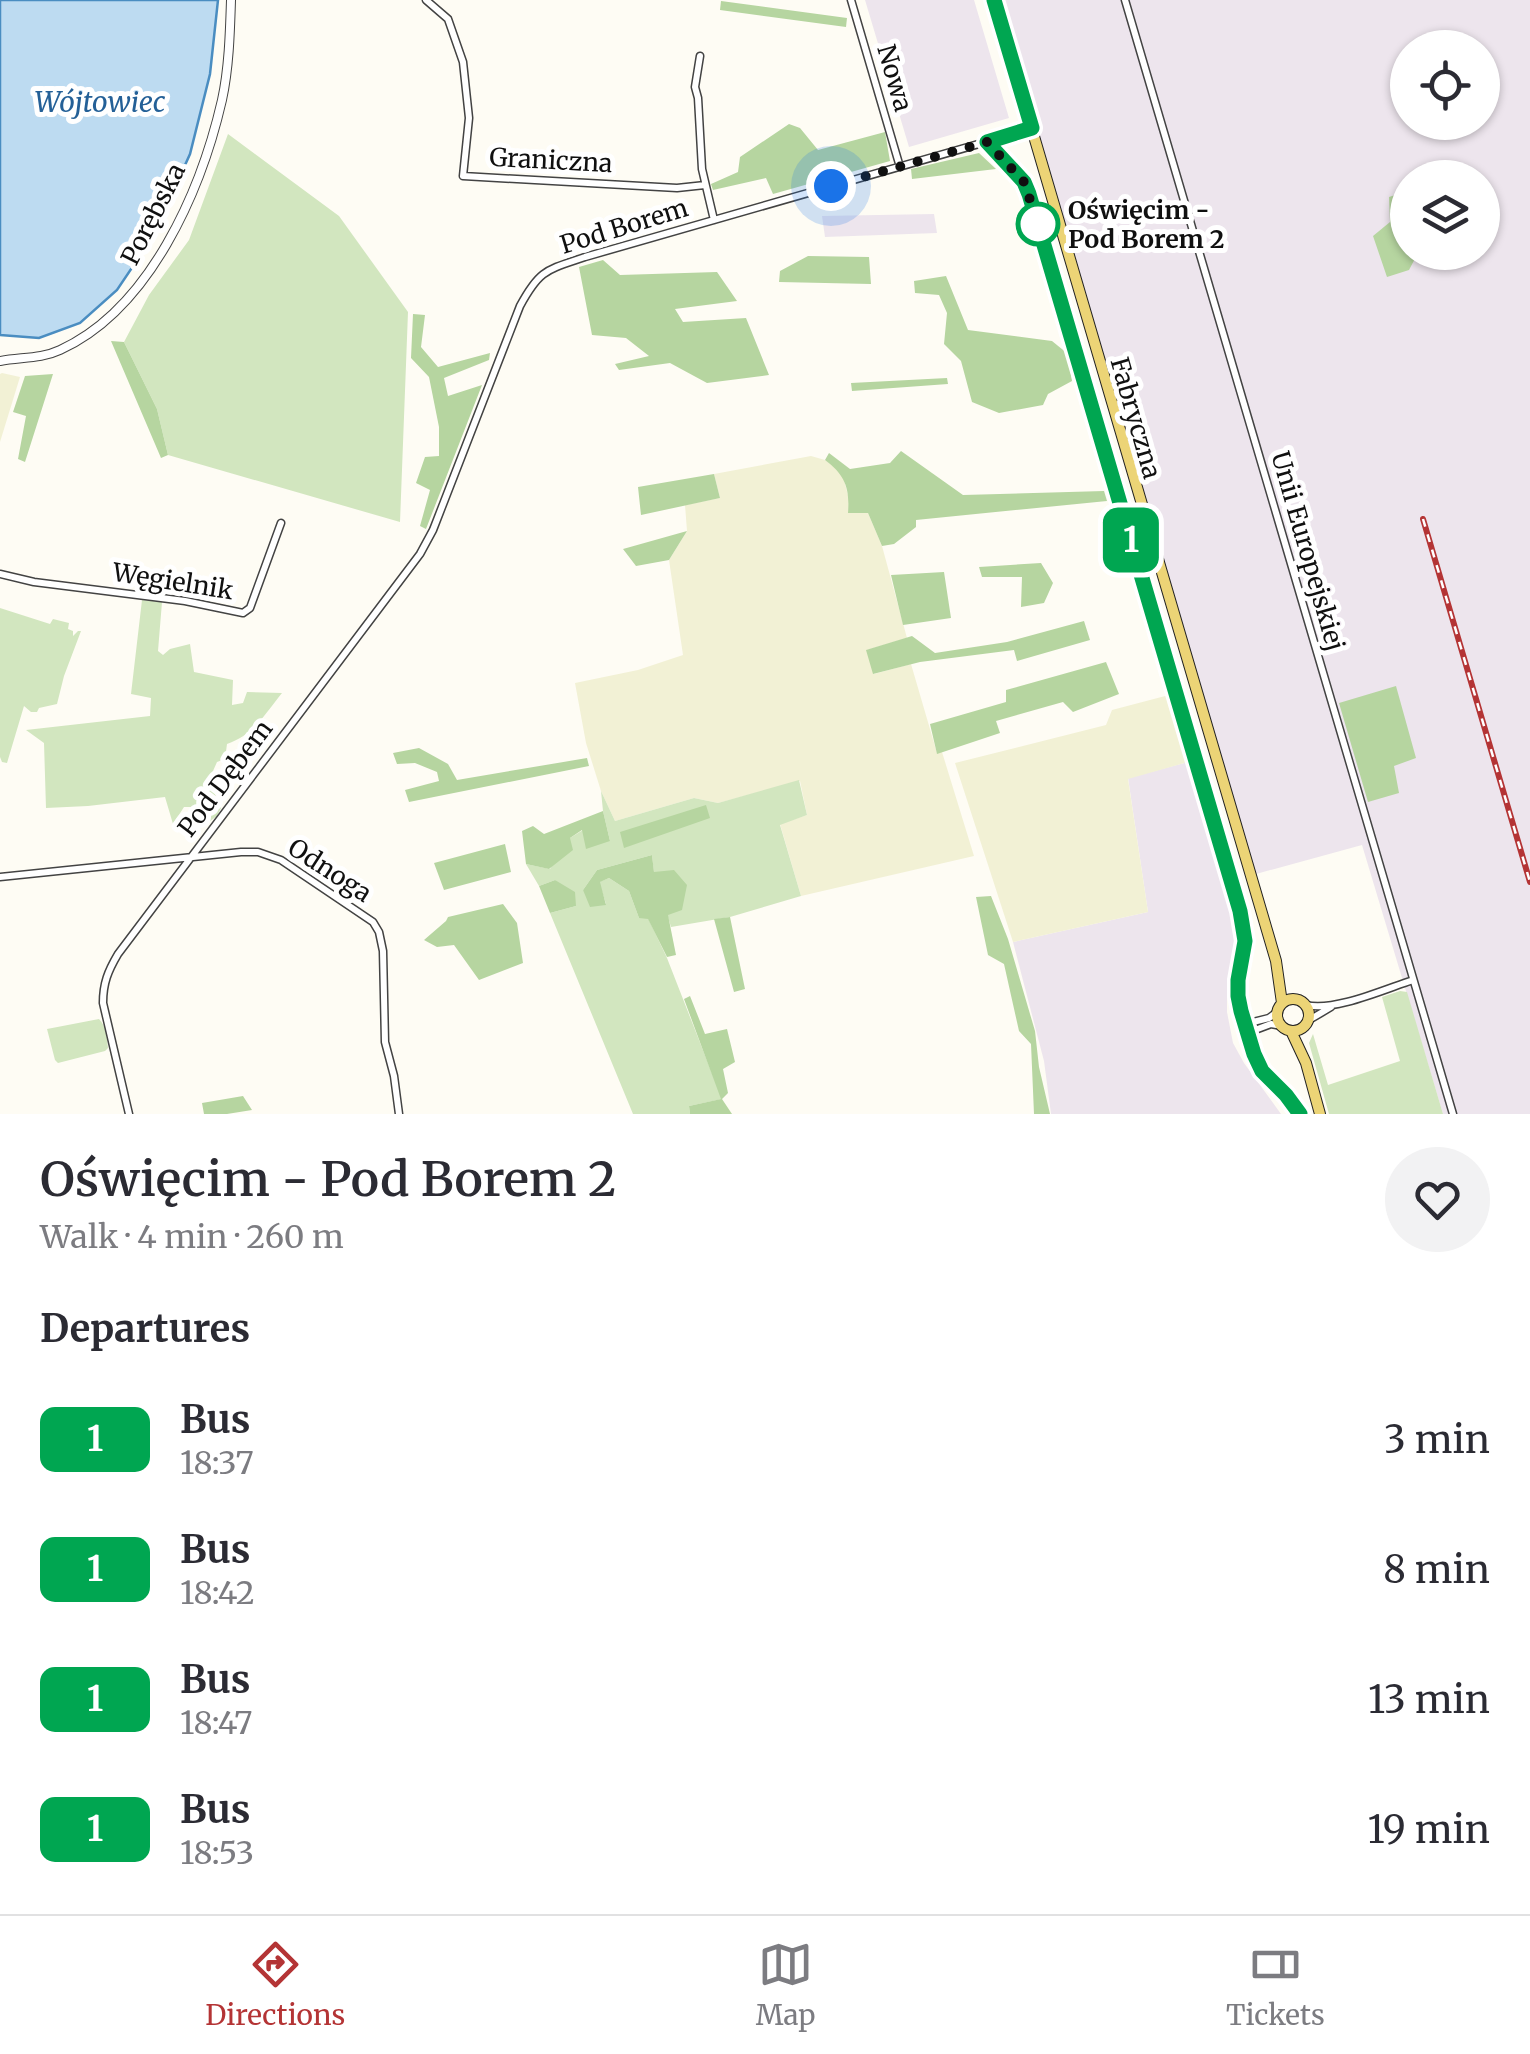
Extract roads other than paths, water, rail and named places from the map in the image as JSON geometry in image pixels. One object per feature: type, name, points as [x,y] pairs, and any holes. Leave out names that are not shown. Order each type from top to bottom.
[{"type":"main road","name":"Fabryczna","points":[[994,0],[1276,961],[1294,998]]},
{"type":"main road","name":"Fabryczna","points":[[1276,961],[1279,1008]]},
{"type":"main road","points":[[1294,998],[1310,1012],[1296,1027],[1278,1020],[1279,1008],[1294,998]]},
{"type":"main road","points":[[1296,1027],[1320,1114]]},
{"type":"street","name":"Porębska","points":[[0,361],[55,353],[97,329],[136,290],[168,241],[192,194],[222,98],[231,0]]},
{"type":"street","name":"Graniczna","points":[[426,0],[448,19],[462,62],[469,118],[464,176],[677,188],[705,186]]},
{"type":"street","name":"Nowa","points":[[851,0],[900,167]]},
{"type":"street","name":"Unii Europejskiej","points":[[1125,0],[1453,1114]]},
{"type":"street","points":[[700,56],[695,87],[705,186],[714,220]]},
{"type":"street","name":"Pod Borem","points":[[408,568],[433,530],[520,306],[541,274],[585,257],[1032,128]]},
{"type":"street","points":[[987,142],[1024,182],[1029,194],[1209,802],[1244,929],[1238,996],[1254,1054],[1262,1071],[1300,1114]]},
{"type":"street","name":"Węgielnik","points":[[0,574],[243,613],[250,608],[280,523]]},
{"type":"street","name":"Pod Dębem","points":[[0,877],[190,859],[408,568]]},
{"type":"street","name":"Odnoga","points":[[190,859],[240,852],[270,855],[373,922],[382,952],[385,1042],[399,1114]]},
{"type":"street","points":[[129,1114],[105,1014],[103,987],[118,954],[190,859]]},
{"type":"street","points":[[1306,1005],[1341,1002],[1414,980]]},
{"type":"street","points":[[1246,1029],[1271,1024],[1296,1027],[1341,1002]]},
{"type":"street","points":[[1246,1029],[1269,1018],[1279,1008]]},
{"type":"water","name":"Wójtowiec","points":[[0,0],[218,0],[210,74],[190,154],[152,238],[117,290],[80,323],[39,338],[0,335]]},
{"type":"railway","points":[[1423,519],[1530,882]]},
{"type":"place","name":"Oświęcim - Pod Borem 2","points":[[1038,224]]}]
